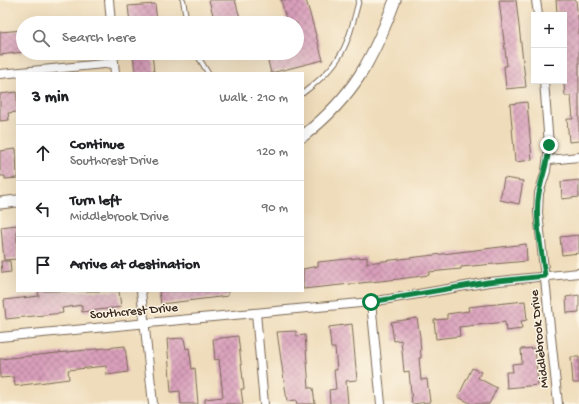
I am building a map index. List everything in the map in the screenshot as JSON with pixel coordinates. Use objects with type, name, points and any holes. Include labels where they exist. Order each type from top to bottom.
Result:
[{"type":"street","points":[[109,0],[110,16]]},
{"type":"street","points":[[304,135],[336,106],[357,81],[376,48],[395,0]]},
{"type":"street","points":[[536,0],[538,12]]},
{"type":"street","points":[[114,60],[115,72]]},
{"type":"street","points":[[21,72],[114,63]]},
{"type":"street","points":[[0,74],[16,72]]},
{"type":"street","name":"Middlebrook Drive","points":[[544,84],[549,145],[548,160],[539,193],[538,212],[558,404]]},
{"type":"street","points":[[548,160],[579,156]]},
{"type":"street","points":[[0,203],[16,201]]},
{"type":"street","name":"Southcrest Drive","points":[[0,337],[371,302],[488,282],[579,273]]},
{"type":"street","points":[[142,292],[153,404]]},
{"type":"street","points":[[371,302],[381,404]]},
{"type":"street","points":[[256,313],[264,404]]},
{"type":"lane","points":[[183,0],[186,16]]},
{"type":"lane","points":[[304,92],[330,71],[340,57],[348,40],[359,0]]},
{"type":"lane","points":[[200,60],[207,72]]},
{"type":"building","points":[[209,0],[235,0],[239,16],[213,16]]},
{"type":"building","points":[[281,0],[306,0],[323,60],[271,72],[268,60],[304,60],[304,16],[285,16]]},
{"type":"building","points":[[499,0],[516,0],[526,87],[506,89],[504,66],[507,66]]},
{"type":"building","points":[[556,0],[576,0],[579,27],[579,141],[569,142],[567,119],[573,119],[571,96],[565,96],[564,85],[567,84],[567,12],[557,12]]},
{"type":"building","points":[[155,4],[156,16],[129,16],[128,6]]},
{"type":"building","points":[[16,31],[16,53],[0,55],[0,32]]},
{"type":"building","points":[[134,60],[153,60],[154,72],[135,72]]},
{"type":"building","points":[[16,92],[16,112],[8,113],[9,120],[0,121],[0,94]]},
{"type":"building","points":[[527,102],[532,160],[515,162],[510,104]]},
{"type":"building","points":[[16,149],[16,178],[5,179],[5,176],[0,176],[0,151]]},
{"type":"building","points":[[504,178],[523,181],[519,204],[500,200]]},
{"type":"building","points":[[579,180],[579,197],[562,199],[561,182]]},
{"type":"building","points":[[16,225],[16,259],[4,260],[1,227]]},
{"type":"building","points":[[579,235],[579,253],[562,255],[560,237]]},
{"type":"building","points":[[526,244],[527,261],[461,267],[461,269],[429,272],[429,275],[304,289],[304,269],[318,266],[318,262],[367,257],[367,263]]},
{"type":"building","points":[[1,261],[10,261],[11,272],[2,273]]},
{"type":"building","points":[[38,292],[119,292],[121,307],[82,312],[82,305],[62,308],[63,313],[6,319],[4,300],[39,296]]},
{"type":"building","points":[[159,292],[228,292],[228,296],[161,304]]},
{"type":"building","points":[[579,295],[579,312],[567,313],[566,297]]},
{"type":"building","points":[[525,301],[527,320],[521,321],[522,329],[506,331],[505,322],[459,327],[460,336],[436,339],[434,320],[447,319],[447,314],[469,311],[468,307]]},
{"type":"building","points":[[417,318],[420,337],[421,358],[419,358],[421,380],[427,379],[430,402],[412,404],[409,371],[404,372],[401,340],[394,341],[391,322]]},
{"type":"building","points":[[352,324],[357,380],[346,381],[348,404],[330,404],[329,390],[336,389],[334,370],[337,370],[335,348],[331,348],[329,327]]},
{"type":"building","points":[[296,331],[296,336],[305,335],[309,388],[313,388],[315,404],[297,404],[296,400],[287,401],[277,332]]},
{"type":"building","points":[[238,336],[244,389],[241,389],[243,404],[205,404],[205,399],[223,397],[219,359],[215,360],[213,339]]},
{"type":"building","points":[[184,338],[186,349],[189,348],[192,369],[195,368],[198,404],[181,404],[180,391],[171,392],[167,339]]},
{"type":"building","points":[[125,346],[128,372],[107,375],[106,366],[68,370],[69,379],[15,386],[14,377],[0,378],[0,359]]},
{"type":"building","points":[[535,348],[538,385],[507,388],[506,372],[513,372],[512,364],[522,363],[521,349]]},
{"type":"building","points":[[571,357],[579,357],[579,383],[573,383]]},
{"type":"building","points":[[472,368],[481,372],[478,378],[497,388],[489,404],[472,404],[458,397]]},
{"type":"route","points":[[371,302],[488,282],[545,276],[538,212],[539,193],[546,170],[549,145]]}]
